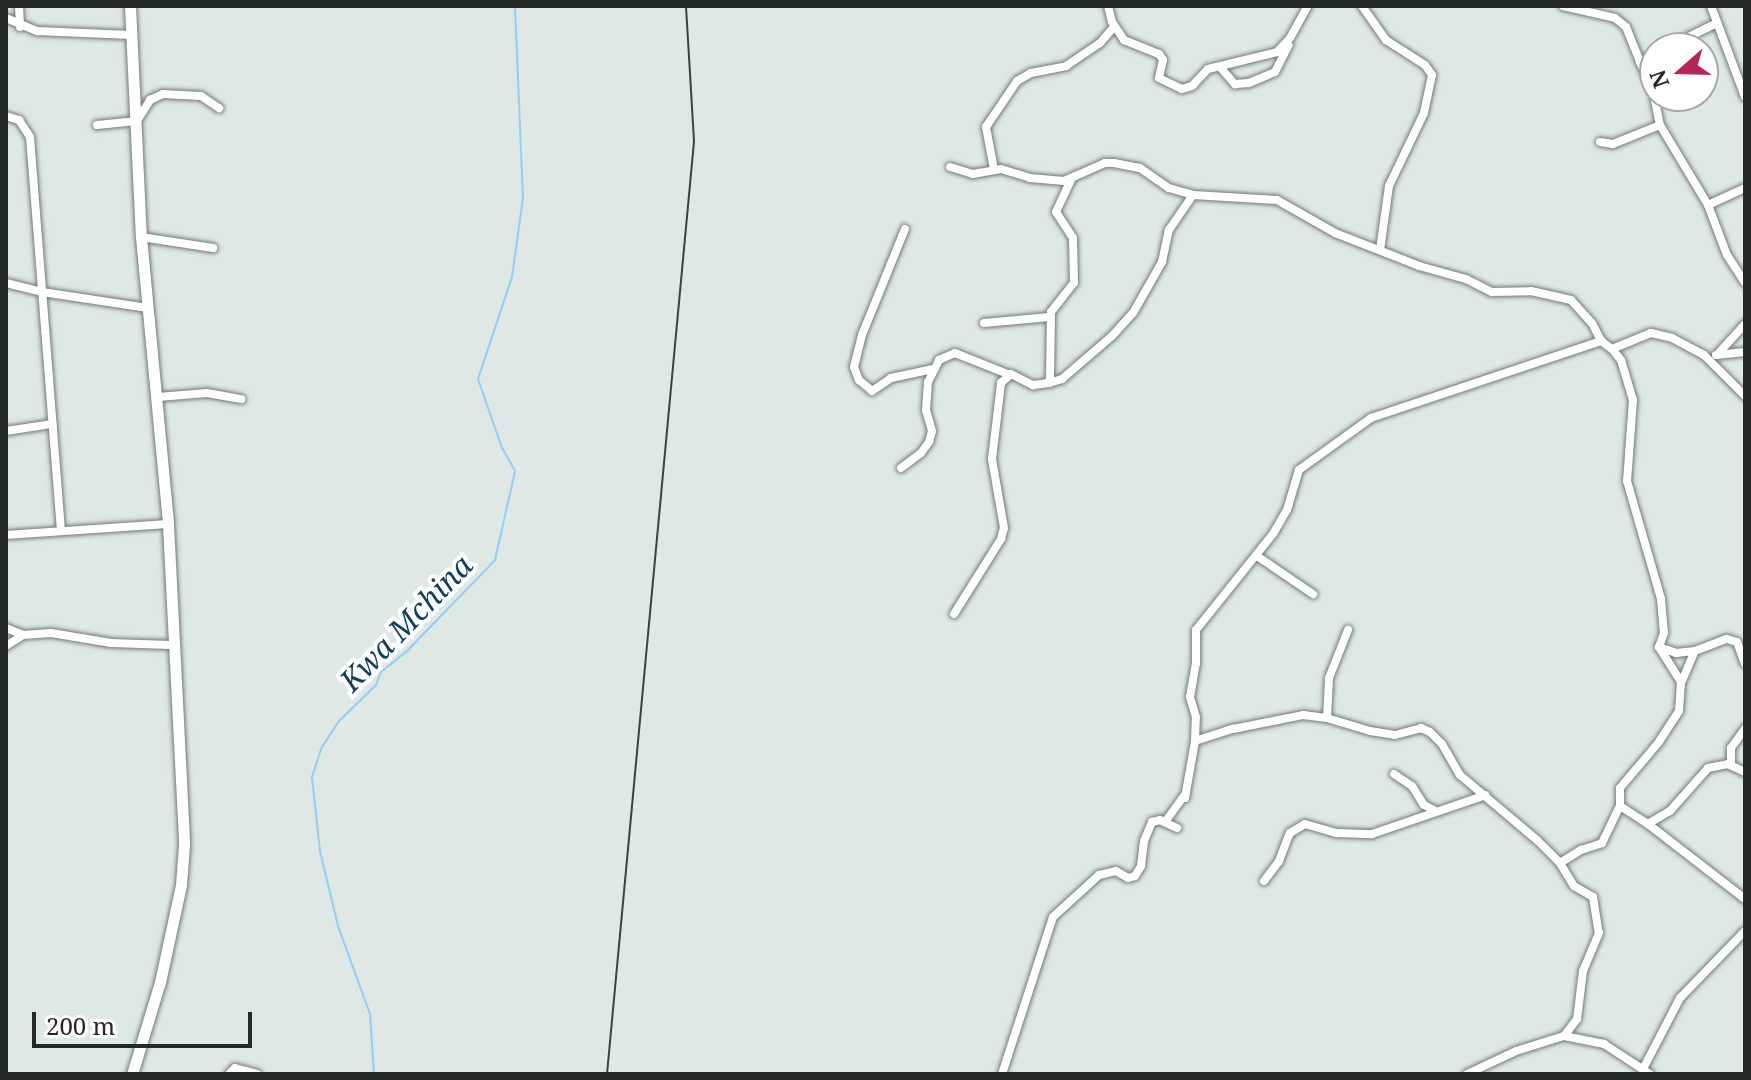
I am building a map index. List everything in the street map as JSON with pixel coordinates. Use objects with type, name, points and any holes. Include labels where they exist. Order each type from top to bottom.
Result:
[{"type":"street","points":[[19,6],[20,27]]},
{"type":"street","points":[[130,6],[141,237],[168,524],[171,645],[184,845],[181,885],[160,982],[132,1074]]},
{"type":"street","points":[[1108,6],[1114,27],[1124,40],[1162,57],[1159,78],[1172,88],[1188,88],[1208,69],[1277,52],[1290,38]]},
{"type":"street","points":[[1220,67],[1235,84],[1266,78],[1275,72],[1308,6]]},
{"type":"street","points":[[1362,6],[1386,40],[1425,65],[1432,75],[1424,113],[1389,186],[1380,250]]},
{"type":"street","points":[[1563,6],[1610,16]]},
{"type":"street","points":[[1603,6],[1610,16],[1626,27],[1639,60]]},
{"type":"street","points":[[1711,6],[1744,91]]},
{"type":"street","points":[[6,18],[20,27],[69,35],[131,35]]},
{"type":"street","points":[[1699,32],[1717,23]]},
{"type":"street","points":[[994,169],[986,127],[1017,81],[1031,73],[1066,66],[1100,43],[1114,27]]},
{"type":"street","points":[[137,121],[150,100],[163,94],[199,95],[219,108]]},
{"type":"street","points":[[1657,112],[1660,125],[1708,205],[1727,255],[1745,283]]},
{"type":"street","points":[[6,116],[19,120],[30,137],[61,530]]},
{"type":"street","points":[[97,125],[137,121]]},
{"type":"street","points":[[1600,142],[1613,144],[1660,125]]},
{"type":"street","points":[[950,167],[973,174],[994,169],[1030,178],[1071,180],[1105,163],[1140,168],[1169,188],[1193,195],[1277,200],[1323,227],[1466,279],[1492,292],[1531,291],[1571,300],[1592,323],[1601,341],[1621,360],[1633,400],[1627,481],[1661,599],[1664,633],[1659,647]]},
{"type":"street","points":[[1049,383],[1050,317],[1053,306],[1074,283],[1073,238],[1056,212],[1071,180]]},
{"type":"street","points":[[1708,205],[1745,188]]},
{"type":"street","points":[[901,468],[923,452],[931,437],[926,410],[933,369],[942,357],[955,353],[1033,385],[1062,379],[1112,336],[1133,313],[1162,262],[1169,230],[1193,195]]},
{"type":"street","points":[[905,229],[860,339],[854,367],[859,380],[872,391],[888,379],[933,369]]},
{"type":"street","points":[[141,237],[213,248]]},
{"type":"street","points":[[6,283],[42,292],[148,308]]},
{"type":"street","points":[[984,323],[1050,317]]},
{"type":"street","points":[[1717,355],[1745,324]]},
{"type":"street","points":[[1612,349],[1637,336],[1661,334],[1704,355],[1745,396]]},
{"type":"street","points":[[1165,822],[1185,796],[1197,729],[1190,691],[1196,663],[1196,630],[1257,556],[1287,510],[1299,470],[1357,425],[1601,341]]},
{"type":"street","points":[[1704,355],[1745,352]]},
{"type":"street","points":[[954,614],[1001,539],[1003,515],[992,454],[1000,388],[1010,375]]},
{"type":"street","points":[[158,397],[207,393],[241,399]]},
{"type":"street","points":[[6,431],[52,424]]},
{"type":"street","points":[[6,535],[168,524]]},
{"type":"street","points":[[1257,556],[1313,594]]},
{"type":"street","points":[[6,628],[23,635],[51,633],[111,643],[171,645]]},
{"type":"street","points":[[1327,718],[1329,678],[1348,630]]},
{"type":"street","points":[[6,646],[23,635]]},
{"type":"street","points":[[1659,647],[1676,653],[1695,651],[1727,639],[1737,642],[1745,664]]},
{"type":"street","points":[[1659,647],[1681,682]]},
{"type":"street","points":[[1560,863],[1602,843],[1620,806],[1620,788],[1659,742],[1679,711],[1681,682],[1695,651]]},
{"type":"street","points":[[1195,741],[1285,717],[1327,718],[1359,730],[1395,735],[1421,728],[1442,744],[1460,775],[1560,863],[1574,886],[1593,897],[1599,933],[1583,971],[1577,1019],[1564,1036]]},
{"type":"street","points":[[1731,765],[1731,748],[1745,729]]},
{"type":"street","points":[[1648,824],[1670,811],[1708,768],[1731,765],[1745,772]]},
{"type":"street","points":[[1394,774],[1412,786],[1424,805],[1435,810]]},
{"type":"street","points":[[1264,881],[1279,861],[1290,833],[1305,824],[1337,833],[1372,834],[1486,795]]},
{"type":"street","points":[[1620,806],[1745,899]]},
{"type":"street","points":[[1002,1074],[1053,917],[1099,875],[1116,871],[1128,878],[1135,876],[1141,866],[1147,829],[1156,820],[1177,828]]},
{"type":"street","points":[[1467,1074],[1516,1051],[1564,1036],[1604,1044],[1646,1072],[1680,998],[1745,931]]},
{"type":"street","points":[[229,1074],[235,1068],[257,1074]]},
{"type":"waterway","name":"Kwa Mchina","points":[[374,1074],[370,1014],[338,926],[320,851],[312,777],[322,747],[338,722],[376,685],[381,672],[406,652],[495,560],[515,471],[502,448],[478,379],[512,277],[523,198],[515,6]]},
{"type":"railway","points":[[607,1074],[694,141],[686,6]]}]
